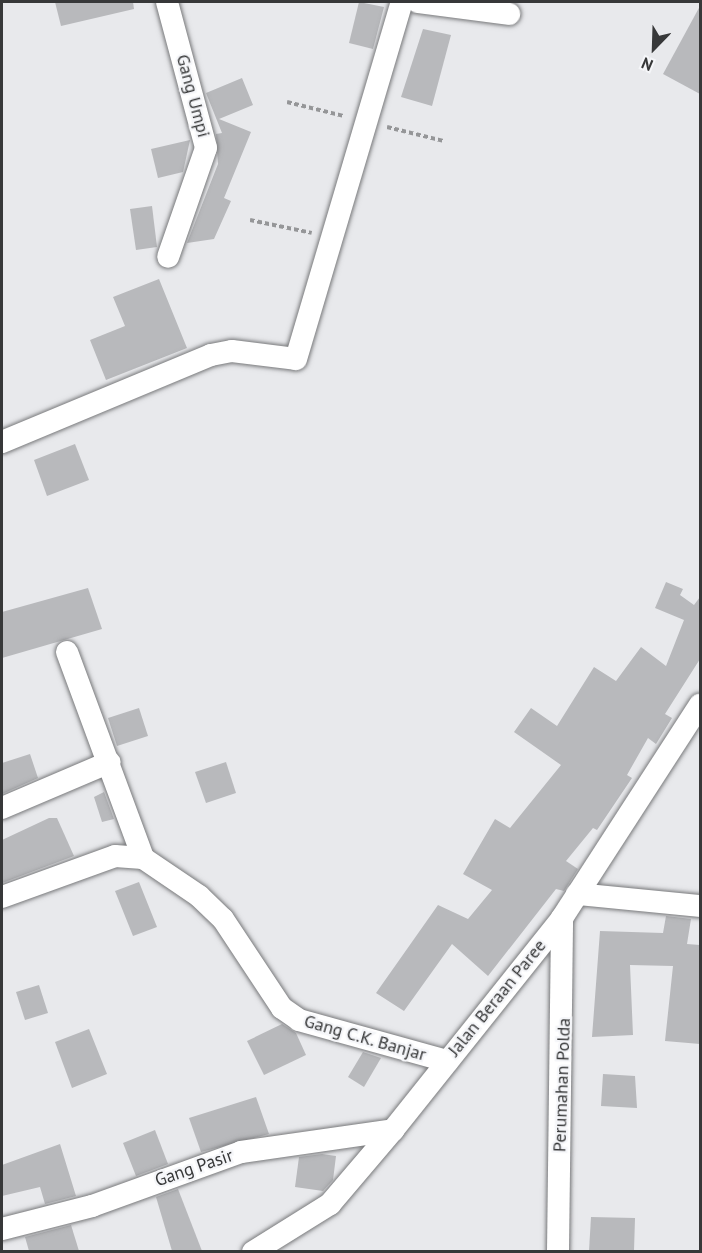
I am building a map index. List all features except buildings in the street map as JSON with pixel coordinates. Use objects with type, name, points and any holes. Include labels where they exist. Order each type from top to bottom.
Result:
[{"type":"street","name":"Gang Umpi","points":[[168,2],[207,148],[168,257]]},
{"type":"street","points":[[2,442],[211,355],[232,351],[296,359],[402,2]]},
{"type":"street","points":[[418,2],[509,14]]},
{"type":"street","points":[[2,897],[115,856],[143,858],[110,762],[67,652]]},
{"type":"street","name":"Jalan Beraan Paree","points":[[253,1251],[330,1203],[393,1130],[562,918],[700,705]]},
{"type":"street","points":[[2,808],[110,762]]},
{"type":"street","name":"Gang C.K. Banjar","points":[[143,858],[200,896],[223,919],[282,1008],[299,1020],[447,1061]]},
{"type":"street","points":[[577,894],[700,906]]},
{"type":"street","name":"Perumahan Polda","points":[[558,1251],[562,918]]},
{"type":"street","name":"Gang Pasir","points":[[2,1228],[92,1206],[241,1152],[393,1130]]},
{"type":"path","points":[[250,220],[334,237]]}]
